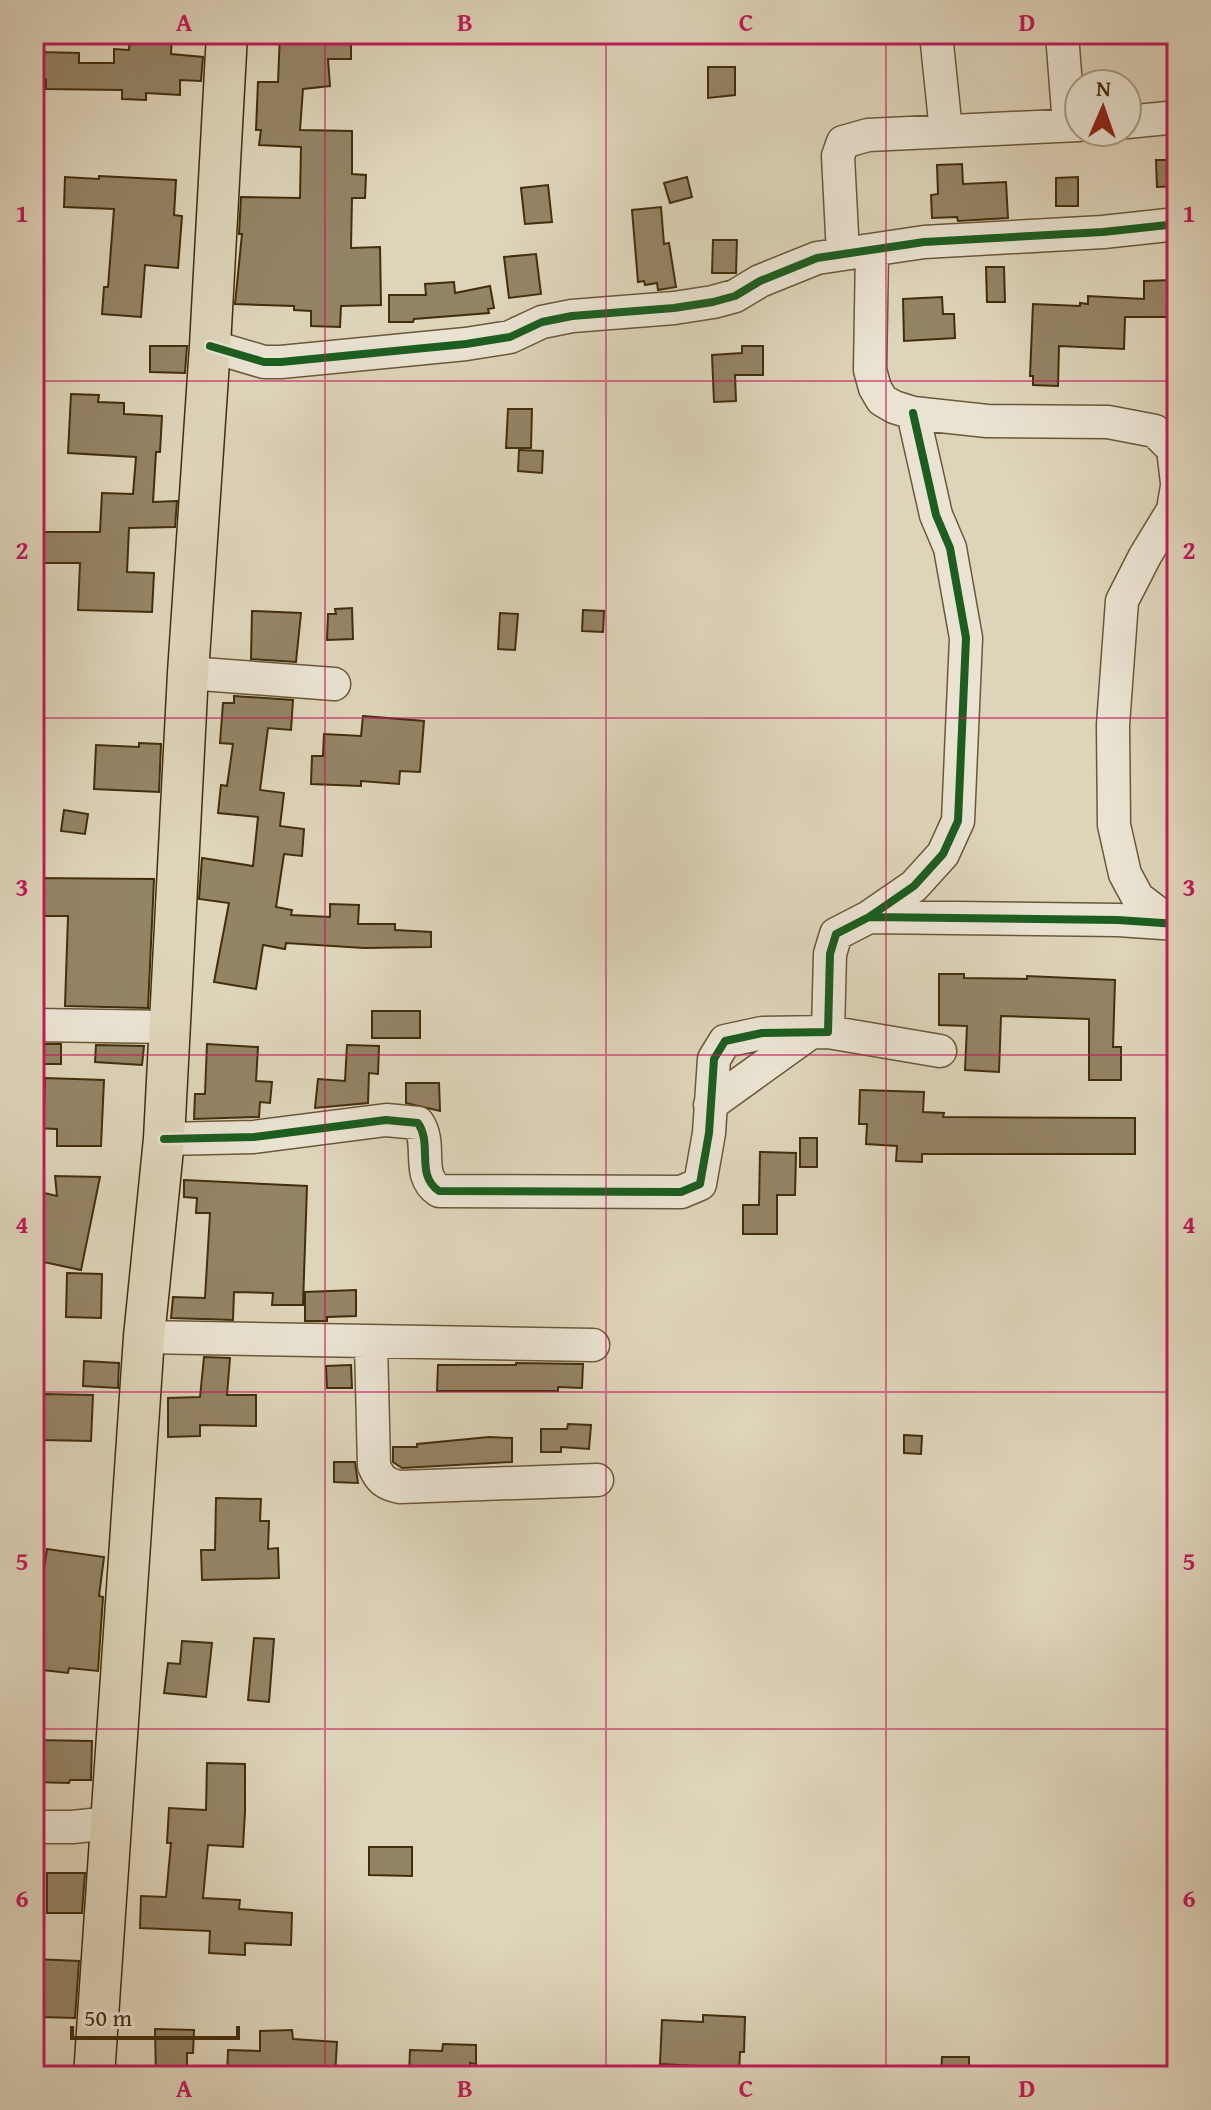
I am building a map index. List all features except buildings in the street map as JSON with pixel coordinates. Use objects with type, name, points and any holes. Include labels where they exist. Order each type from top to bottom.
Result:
[{"type":"main road","points":[[94,2076],[144,1337],[164,1139],[188,673],[227,34]]},
{"type":"street","points":[[936,34],[946,131]]},
{"type":"street","points":[[1062,34],[1066,68]]},
{"type":"street","points":[[1143,120],[1177,117]]},
{"type":"street","points":[[1063,126],[868,135],[843,142],[838,156],[857,253],[870,370],[882,400],[913,413],[987,421],[1108,422],[1155,431],[1173,449],[1177,484],[1173,510],[1122,601],[1113,725],[1114,825],[1125,874],[1138,898],[1177,923]]},
{"type":"street","points":[[210,346],[250,359],[281,362],[466,344],[510,337],[542,322],[572,316],[713,302],[735,296],[796,265],[817,258],[924,242],[1103,232],[1177,224]]},
{"type":"street","points":[[710,1105],[819,1033],[830,954],[836,934],[869,917],[914,886],[943,854],[958,821],[966,638],[950,548],[936,515],[913,413]]},
{"type":"street","points":[[188,673],[334,684]]},
{"type":"street","points":[[869,917],[1177,923]]},
{"type":"street","points":[[34,1025],[171,1027]]},
{"type":"street","points":[[164,1139],[254,1137],[406,1120],[418,1123],[424,1132],[425,1173],[429,1185],[439,1191],[681,1192],[700,1184],[709,1133],[714,1059],[725,1041],[762,1033],[819,1033],[940,1051]]},
{"type":"street","points":[[144,1337],[593,1345]]},
{"type":"street","points":[[371,1343],[374,1466],[379,1478],[386,1484],[400,1487],[597,1480]]},
{"type":"street","points":[[34,1827],[111,1823]]},
{"type":"cycle path","points":[[210,346],[264,362],[281,362],[466,344],[510,337],[542,322],[572,316],[713,302],[735,296],[760,281],[817,258],[924,242],[1103,232],[1177,224]]},
{"type":"cycle path","points":[[869,917],[914,886],[943,854],[958,821],[966,638],[950,548],[936,515],[913,413]]},
{"type":"cycle path","points":[[164,1139],[254,1137],[386,1120],[418,1123],[424,1141],[428,1177],[439,1191],[681,1192],[700,1184],[709,1133],[714,1059],[725,1041],[762,1033],[828,1032],[830,954],[836,934],[869,917],[1118,920],[1177,924]]}]
